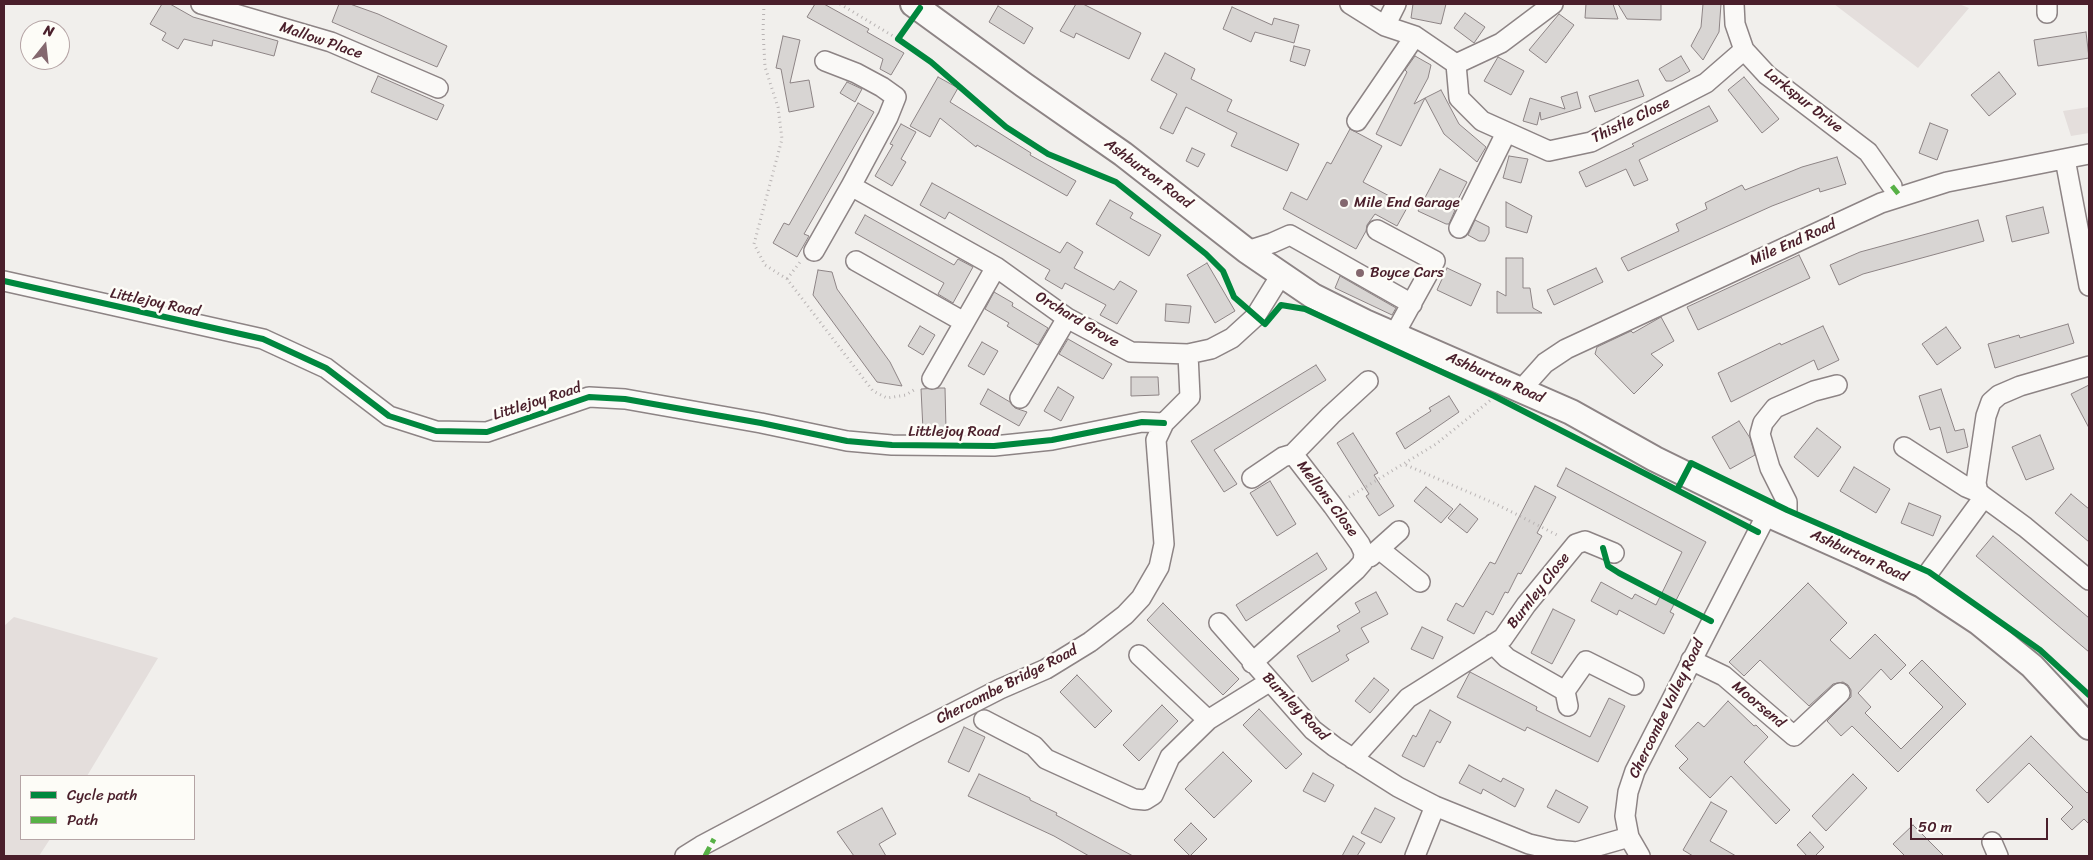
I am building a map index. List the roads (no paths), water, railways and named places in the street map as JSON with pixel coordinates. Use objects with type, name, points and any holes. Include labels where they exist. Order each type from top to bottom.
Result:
[{"type":"main road","name":"Ashburton Road","points":[[916,6],[1123,154],[1247,251],[1313,296],[1335,308],[1394,334],[1513,396],[1571,412],[1655,459],[1774,517],[1922,585],[1978,622],[2032,666],[2089,727]]},
{"type":"street","name":"Mallow Place","points":[[201,4],[332,42],[438,88]]},
{"type":"street","points":[[1350,4],[1385,26],[1414,36],[1456,64],[1501,42],[1553,4]]},
{"type":"street","points":[[1385,26],[1396,4]]},
{"type":"street","name":"Larkspur Drive","points":[[1734,4],[1735,24],[1744,50],[1767,74],[1868,152],[1892,186]]},
{"type":"street","points":[[1357,121],[1414,36]]},
{"type":"street","name":"Thistle Close","points":[[1456,64],[1459,98],[1482,121],[1549,151],[1591,142],[1706,83],[1744,50]]},
{"type":"street","points":[[814,251],[888,117],[896,97],[856,73],[825,61]]},
{"type":"street","points":[[1458,228],[1506,133]]},
{"type":"street","name":"Mile End Road","points":[[1513,396],[1545,363],[1566,349],[1881,203],[1947,182],[2089,154]]},
{"type":"street","points":[[2065,160],[2089,286]]},
{"type":"street","name":"Orchard Grove","points":[[851,186],[996,267],[1067,318],[1131,352],[1188,354],[1211,349],[1232,338],[1255,317],[1281,275]]},
{"type":"street","points":[[1377,230],[1435,261],[1394,334]]},
{"type":"street","points":[[1247,251],[1290,235],[1412,304]]},
{"type":"street","points":[[856,261],[964,322]]},
{"type":"street","points":[[932,379],[996,267]]},
{"type":"street","name":"Littlejoy Road","points":[[4,281],[263,339],[326,368],[389,416],[436,432],[487,432],[588,397],[634,401],[760,423],[847,441],[892,445],[994,446],[1052,440],[1142,422],[1164,423]]},
{"type":"street","points":[[1020,398],[1067,318]]},
{"type":"street","name":"Chercombe Bridge Road","points":[[685,856],[922,729],[1000,689],[1046,669],[1090,642],[1125,615],[1141,598],[1160,567],[1164,544],[1156,440],[1164,423],[1190,397],[1188,354]]},
{"type":"street","points":[[1981,495],[1976,483],[1986,416],[1991,402],[1999,395],[2020,386],[2089,366]]},
{"type":"street","points":[[1293,454],[1331,414],[1368,380]]},
{"type":"street","points":[[1774,517],[1787,510],[1786,502],[1770,468],[1760,434],[1763,423],[1775,408],[1814,391],[1837,385]]},
{"type":"street","points":[[1904,447],[1981,495],[2025,527],[2089,580]]},
{"type":"street","name":"Mellons Close","points":[[1252,478],[1283,457],[1293,454],[1360,544],[1364,553],[1363,562]]},
{"type":"street","points":[[1922,585],[1981,495]]},
{"type":"street","name":"Chercombe Valley Road","points":[[1640,856],[1629,836],[1625,816],[1628,792],[1635,771],[1691,660],[1774,517]]},
{"type":"street","points":[[1252,663],[1399,531]]},
{"type":"street","name":"Burnley Close","points":[[1352,759],[1408,698],[1503,638],[1526,605],[1576,544],[1585,542],[1614,553]]},
{"type":"street","points":[[1379,549],[1420,582]]},
{"type":"street","name":"Burnley Road","points":[[1218,623],[1313,730],[1352,759],[1398,787],[1435,806],[1529,844],[1555,850],[1577,852],[1629,836]]},
{"type":"street","points":[[1493,644],[1507,658],[1567,698],[1586,661],[1634,685]]},
{"type":"street","points":[[1139,656],[1208,720]]},
{"type":"street","name":"Moorsend","points":[[1691,660],[1724,676],[1794,736],[1840,693]]},
{"type":"street","points":[[984,720],[1034,746],[1046,759],[1134,799],[1144,800],[1153,794],[1170,757],[1208,720],[1269,682]]},
{"type":"street","points":[[1415,856],[1435,806]]},
{"type":"place","name":"Mile End Garage","points":[[1344,203]]},
{"type":"place","name":"Boyce Cars","points":[[1360,273]]}]
